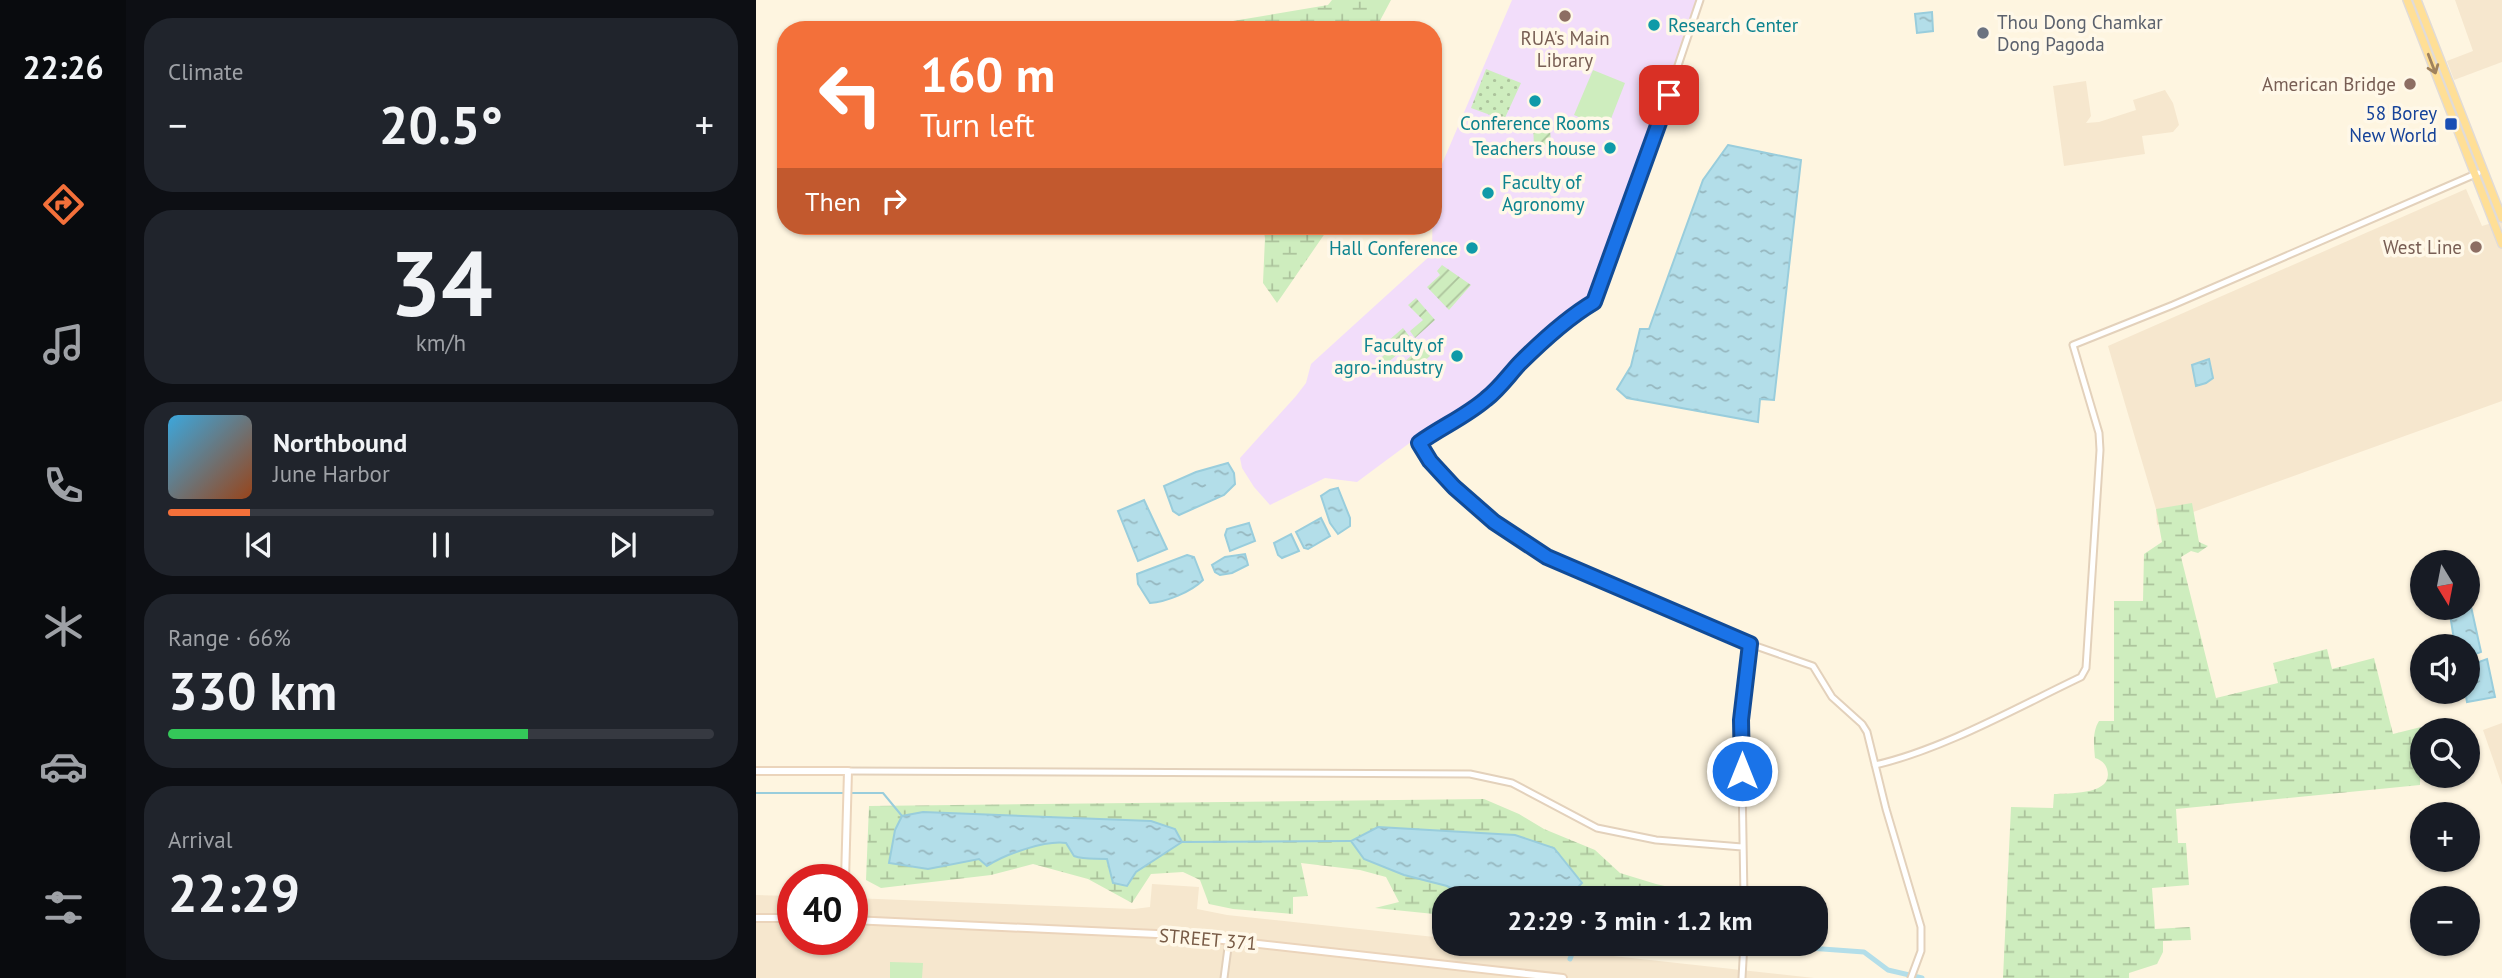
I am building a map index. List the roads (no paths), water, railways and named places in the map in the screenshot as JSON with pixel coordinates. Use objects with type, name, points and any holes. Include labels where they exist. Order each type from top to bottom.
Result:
[{"type":"main road","points":[[2407,0],[2502,244]]},
{"type":"main road","points":[[2417,0],[2502,218]]},
{"type":"main road","points":[[756,771],[848,771],[845,864]]},
{"type":"main road","points":[[756,918],[777,918]]},
{"type":"main road","name":"STREET 371","points":[[868,921],[1092,930],[1229,940],[1563,978]]},
{"type":"street","points":[[1700,0],[1649,153],[1594,302],[1579,311],[1519,364],[1486,400],[1419,443],[1430,461],[1454,487],[1494,522],[1547,557],[1750,644],[1813,666],[1832,696],[1865,727],[1921,927],[1922,942],[1911,978]]},
{"type":"street","points":[[1875,765],[1900,759],[1962,733],[2081,677],[2086,668],[2100,450],[2099,433],[2073,345],[2173,305],[2484,170]]},
{"type":"street","points":[[1744,886],[1741,720],[1750,644]]},
{"type":"street","points":[[848,771],[1470,774],[1512,783],[1597,828],[1656,840],[1742,847]]},
{"type":"street","points":[[1224,978],[1229,940]]},
{"type":"street","points":[[1742,978],[1744,956]]},
{"type":"water","points":[[1932,12],[1933,31],[1917,33],[1915,14]]},
{"type":"water","points":[[1728,145],[1801,160],[1774,400],[1760,399],[1758,422],[1627,398],[1617,389],[1631,366],[1640,329],[1649,329],[1703,180]]},
{"type":"water","points":[[2209,359],[2213,378],[2196,386],[2192,365]]},
{"type":"water","points":[[1228,463],[1234,473],[1235,484],[1224,495],[1179,515],[1173,511],[1164,486],[1196,472]]},
{"type":"water","points":[[1338,488],[1350,518],[1350,526],[1338,534],[1330,523],[1321,496]]},
{"type":"water","points":[[1144,500],[1167,549],[1138,561],[1118,511]]},
{"type":"water","points":[[1321,518],[1330,536],[1308,549],[1304,548],[1296,532]]},
{"type":"water","points":[[1249,523],[1255,541],[1230,551],[1225,535],[1227,529]]},
{"type":"water","points":[[1291,534],[1299,551],[1282,558],[1278,555],[1274,543]]},
{"type":"water","points":[[1245,554],[1248,565],[1232,573],[1220,575],[1215,572],[1212,565],[1225,557]]},
{"type":"water","points":[[1187,555],[1194,557],[1203,580],[1178,596],[1150,603],[1138,584],[1137,574]]},
{"type":"water","points":[[2451,620],[2474,620],[2477,634],[2453,634]]},
{"type":"water","points":[[2487,659],[2495,697],[2480,700],[2480,662]]},
{"type":"water","points":[[923,812],[1151,821],[1175,829],[1182,842],[1136,872],[1127,886],[1113,883],[1107,859],[1074,856],[1066,843],[1026,849],[987,866],[979,859],[928,869],[889,863],[895,830],[902,816]]},
{"type":"water","points":[[1378,827],[1515,835],[1554,848],[1582,883],[1579,886],[1447,886],[1404,875],[1364,859],[1351,841]]},
{"type":"waterway","points":[[756,793],[883,793],[902,816]]},
{"type":"waterway","points":[[1182,842],[1351,841]]},
{"type":"waterway","points":[[1828,949],[1864,952],[1888,970],[1922,978]]},
{"type":"place","name":"RUA's Main Library","points":[[1565,16]]},
{"type":"place","name":"Research Center","points":[[1654,25]]},
{"type":"place","name":"Thou Dong Chamkar Dong Pagoda","points":[[1983,33]]},
{"type":"place","name":"American Bridge","points":[[2410,84]]},
{"type":"place","name":"Conference Rooms","points":[[1535,101]]},
{"type":"place","name":"58 Borey New World","points":[[2451,124]]},
{"type":"place","name":"Teachers house","points":[[1610,148]]},
{"type":"place","name":"Faculty of Agronomy","points":[[1488,193]]},
{"type":"place","name":"West Line","points":[[2476,247]]},
{"type":"place","name":"Hall Conference","points":[[1472,248]]},
{"type":"place","name":"Faculty of agro-industry","points":[[1457,356]]}]
